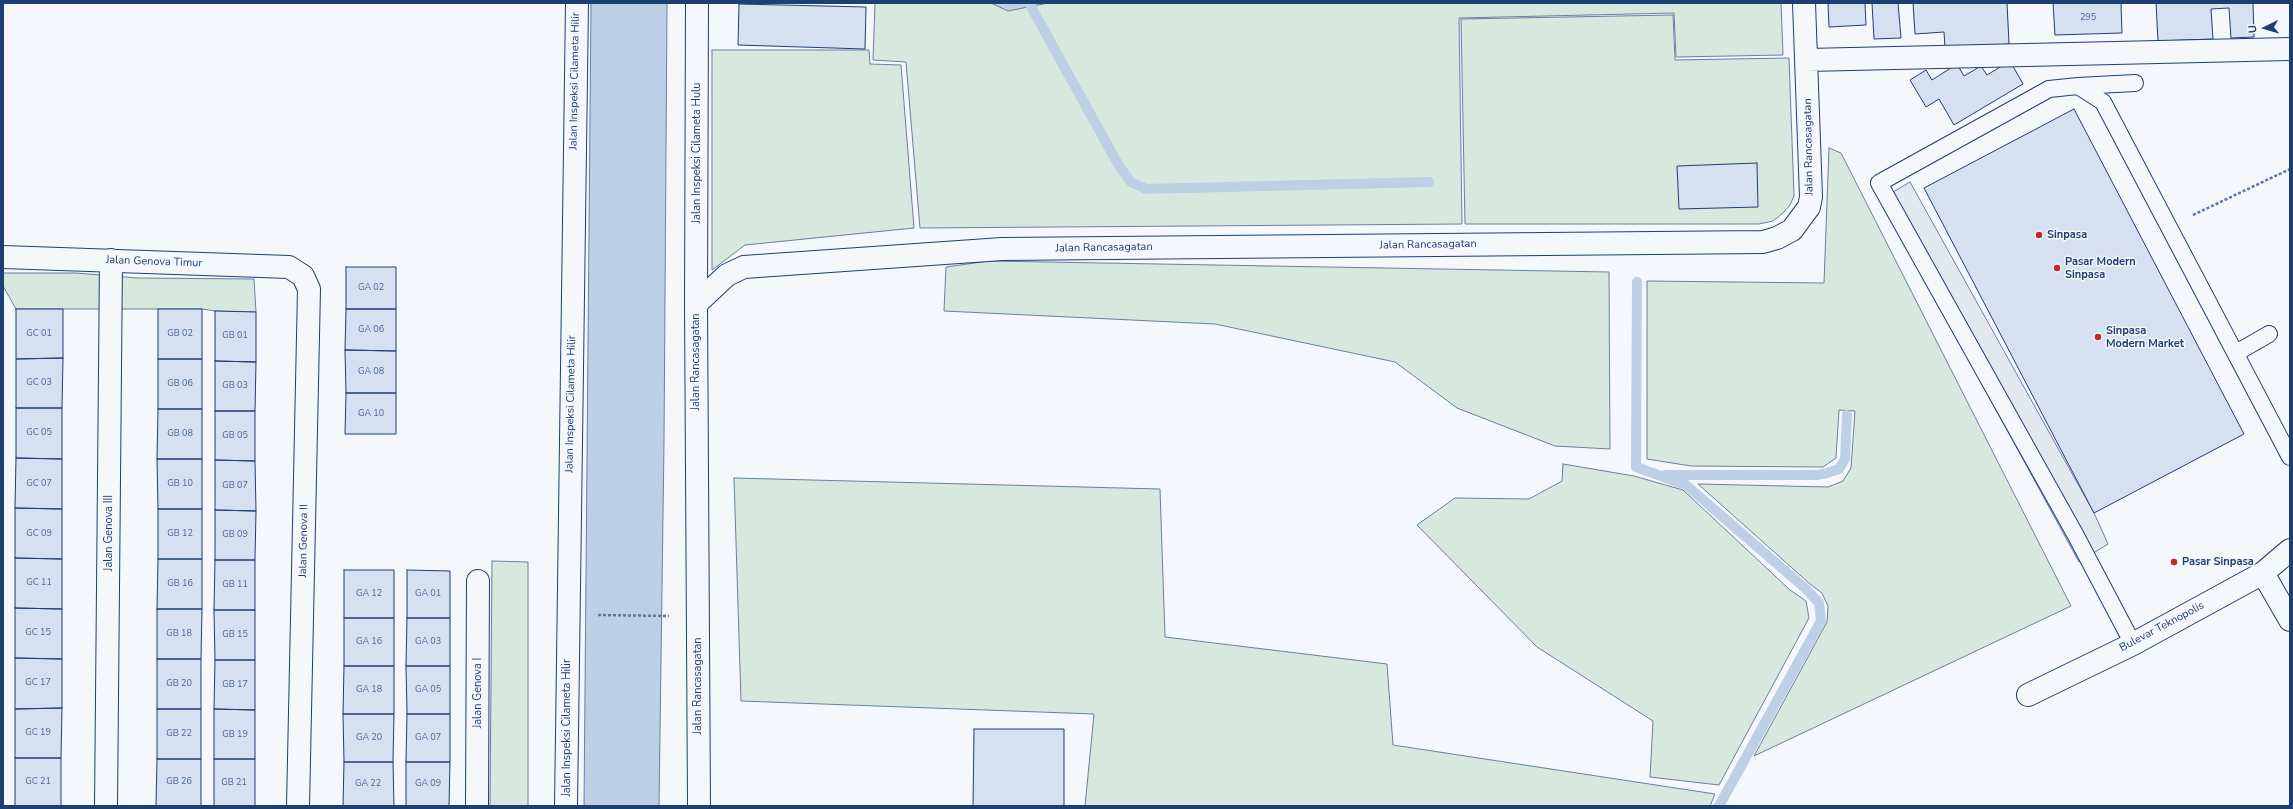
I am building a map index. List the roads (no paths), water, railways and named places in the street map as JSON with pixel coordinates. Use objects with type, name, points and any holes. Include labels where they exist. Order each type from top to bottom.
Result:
[{"type":"street","name":"Jalan Inspeksi Cilameta Hilir","points":[[566,806],[577,3]]},
{"type":"street","name":"Jalan Inspeksi Cilameta Hulu","points":[[696,304],[698,3]]},
{"type":"street","name":"Jalan Rancasagatan","points":[[699,806],[696,304],[727,275],[744,267],[1002,249],[1763,242],[1777,238],[1792,230],[1809,207],[1811,197],[1804,3]]},
{"type":"street","points":[[1807,60],[2290,49]]},
{"type":"street","name":"Jalan Genova Timur","points":[[3,257],[289,267],[303,276]]},
{"type":"street","name":"Jalan Genova III","points":[[106,806],[111,260]]},
{"type":"street","name":"Jalan Genova II","points":[[298,806],[308,289],[303,276]]},
{"type":"street","name":"Bulevar Teknopolis","points":[[2028,695],[2133,644],[2263,573],[2290,550]]},
{"type":"street","points":[[2263,573],[2290,620]]},
{"type":"street","name":"Jalan Genova I","points":[[478,581],[478,806]]},
{"type":"lane","points":[[2133,644],[2075,534],[1879,183],[2049,90],[2078,86],[2135,83]]},
{"type":"lane","points":[[2078,86],[2103,102],[2290,457]]},
{"type":"lane","points":[[2236,353],[2269,334]]},
{"type":"water","points":[[591,3],[667,3],[664,442],[659,806],[584,806]]},
{"type":"water","points":[[991,3],[1048,3],[1008,11]]},
{"type":"waterway","points":[[1029,3],[1119,166],[1131,182],[1146,189],[1429,182]]},
{"type":"waterway","points":[[1637,282],[1636,467],[1686,485],[1806,589],[1819,603],[1821,621],[1719,806]]},
{"type":"waterway","points":[[1665,475],[1817,475],[1827,473],[1839,469],[1845,459],[1847,415]]},
{"type":"place","name":"Sinpasa","points":[[2039,235]]},
{"type":"place","name":"Pasar Modern Sinpasa","points":[[2057,268]]},
{"type":"place","name":"Sinpasa Modern Market","points":[[2098,337]]},
{"type":"place","name":"Pasar Sinpasa","points":[[2174,562]]}]
